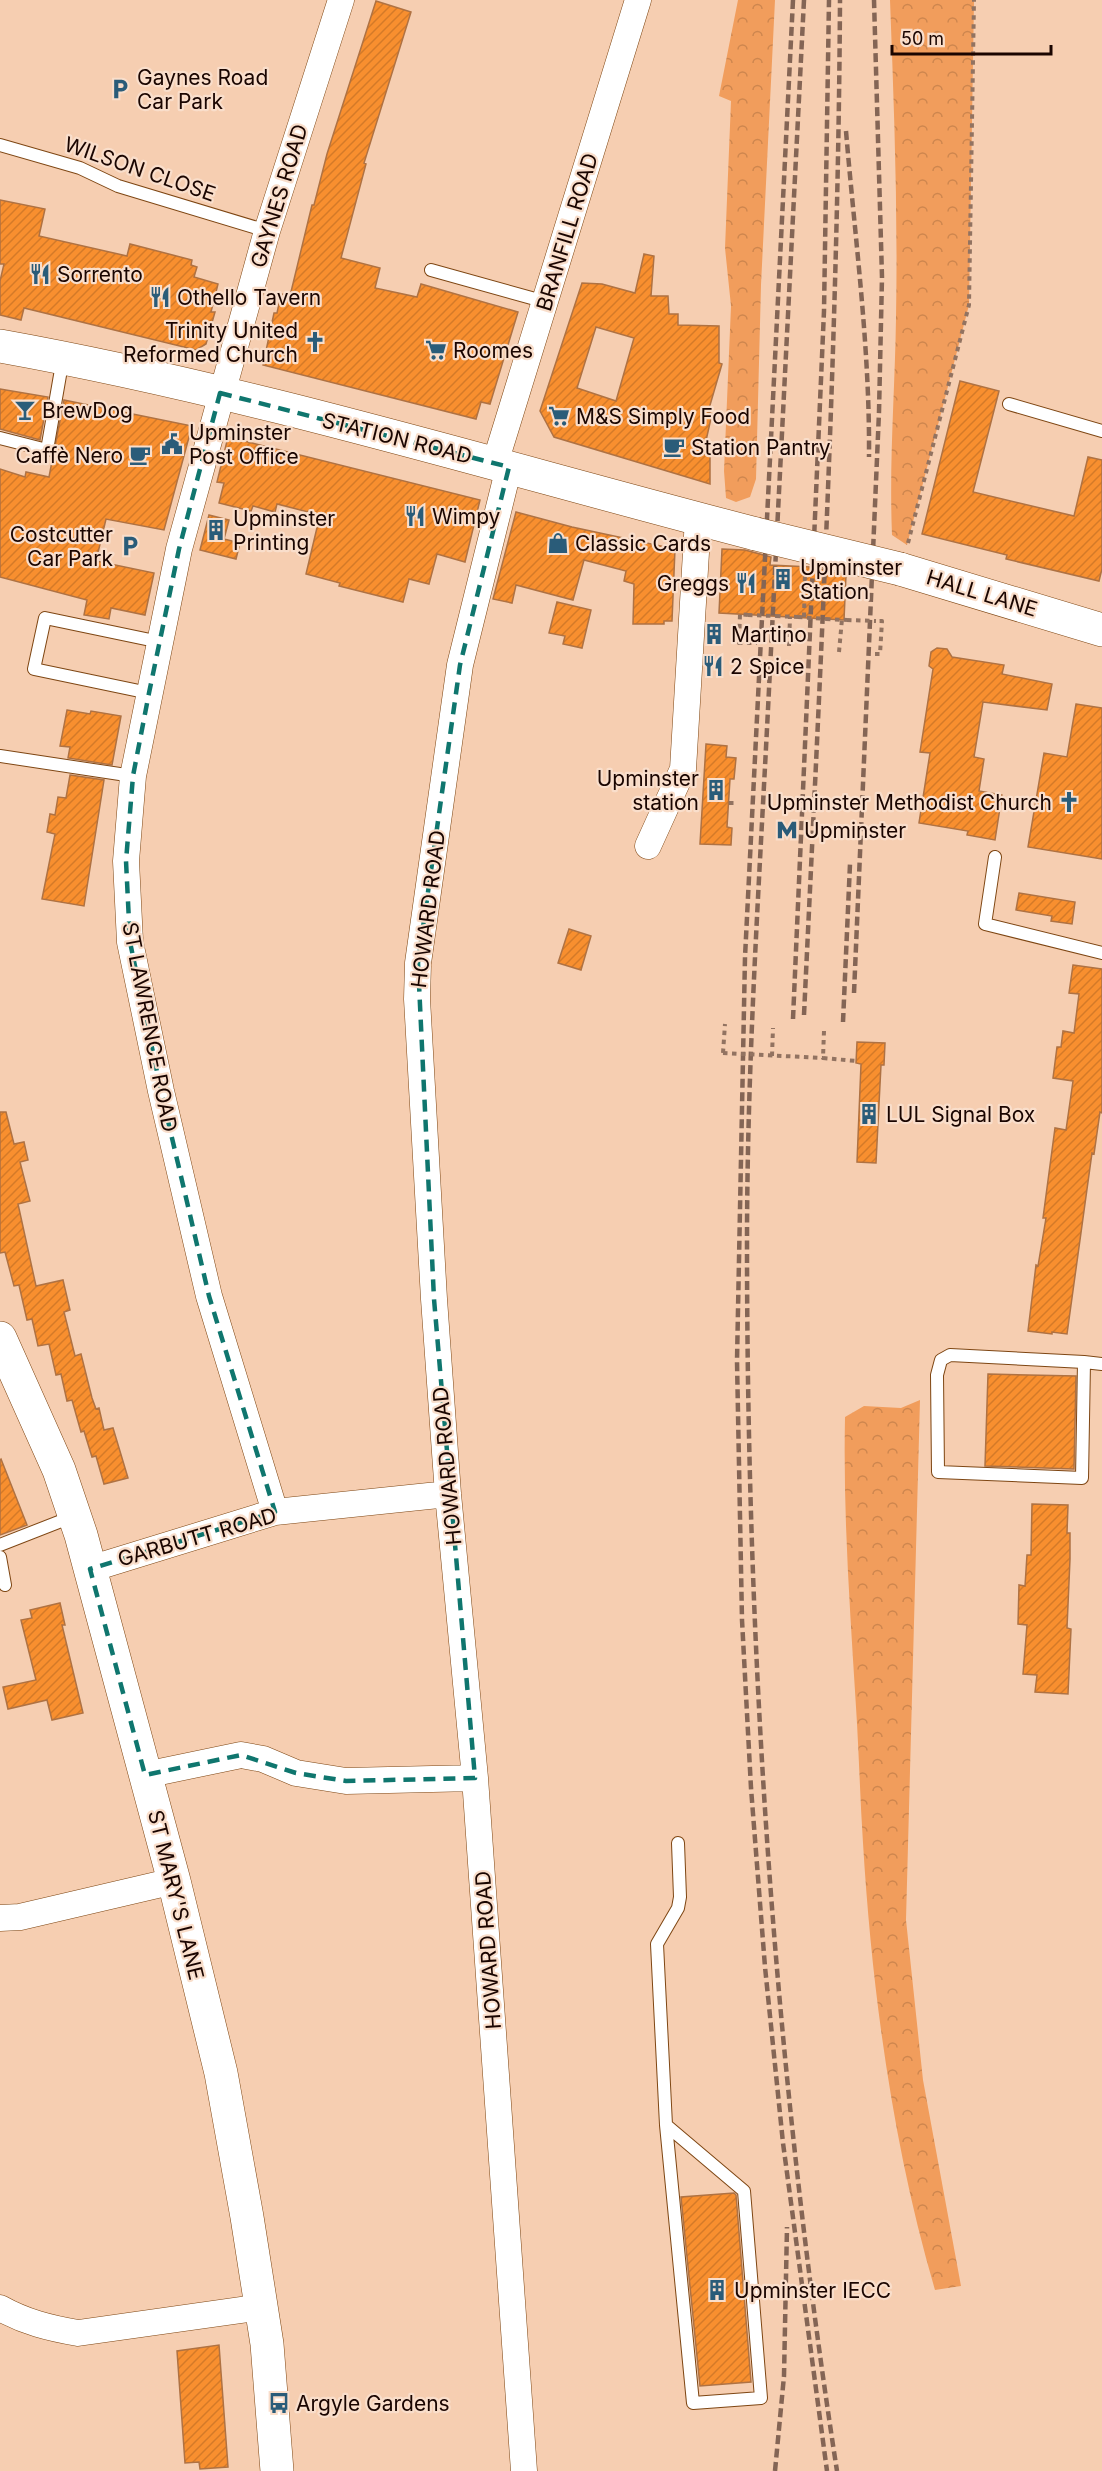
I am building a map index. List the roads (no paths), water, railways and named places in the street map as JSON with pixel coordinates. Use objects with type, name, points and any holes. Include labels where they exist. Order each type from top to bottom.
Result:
[{"type":"main road","name":"STATION ROAD","points":[[0,346],[105,365],[220,393],[502,465],[756,534]]},
{"type":"main road","name":"HALL LANE","points":[[756,534],[900,569],[1102,630]]},
{"type":"main road","name":"ST MARY'S LANE","points":[[0,1338],[59,1470],[74,1516],[174,1881],[220,2073],[262,2307],[272,2390],[277,2471]]},
{"type":"street","name":"GAYNES ROAD","points":[[220,393],[267,231],[341,0]]},
{"type":"street","name":"BRANFILL ROAD","points":[[502,465],[546,302],[638,0]]},
{"type":"street","name":"ST LAWRENCE ROAD","points":[[220,393],[179,549],[149,693],[133,776],[126,861],[130,942],[161,1091],[209,1296],[275,1512]]},
{"type":"street","name":"HOWARD ROAD","points":[[502,465],[460,665],[418,963],[417,999],[433,1287],[448,1494],[475,1778],[524,2471]]},
{"type":"street","points":[[648,846],[683,769],[698,519]]},
{"type":"street","name":"GARBUTT ROAD","points":[[90,1569],[275,1512],[448,1494]]},
{"type":"street","points":[[145,1775],[241,1755],[263,1759],[296,1773],[346,1781],[475,1778]]},
{"type":"street","points":[[0,1918],[20,1917],[174,1881]]},
{"type":"street","points":[[0,2308],[20,2319],[49,2328],[78,2332],[262,2307]]},
{"type":"lane","name":"WILSON CLOSE","points":[[0,145],[80,168],[118,186],[267,231]]},
{"type":"lane","points":[[431,270],[546,302]]},
{"type":"lane","points":[[0,438],[47,450],[63,357]]},
{"type":"lane","points":[[1009,405],[1102,431]]},
{"type":"lane","points":[[149,693],[34,669],[45,618],[160,642]]},
{"type":"lane","points":[[0,756],[133,776]]},
{"type":"lane","points":[[995,856],[986,924],[1102,952]]},
{"type":"lane","points":[[1084,1362],[1082,1478],[938,1472],[937,1375],[942,1360],[950,1355],[1084,1362],[1102,1364]]},
{"type":"lane","points":[[0,1545],[74,1516]]},
{"type":"lane","points":[[0,1557],[5,1585]]},
{"type":"lane","points":[[666,2125],[744,2191],[761,2398],[693,2403],[666,2125],[657,1944],[678,1908],[680,1897],[678,1843]]},
{"type":"railway","points":[[793,0],[745,957],[737,1361],[742,1620],[751,1788],[765,1967],[783,2143],[827,2471]]},
{"type":"railway","points":[[804,0],[751,1043],[747,1243],[748,1397],[752,1551],[768,1859],[796,2166],[837,2471]]},
{"type":"railway","points":[[793,1019],[824,311],[829,0]]},
{"type":"railway","points":[[804,1015],[832,381],[840,0]]},
{"type":"railway","points":[[854,993],[879,412],[882,277],[874,0]]},
{"type":"railway","points":[[846,131],[865,334],[869,457]]},
{"type":"railway","points":[[843,1022],[850,864]]},
{"type":"railway","points":[[775,2471],[784,2376],[787,2227]]},
{"type":"place","name":"Gaynes Road Car Park","points":[[120,89]]},
{"type":"place","name":"Sorrento","points":[[40,274]]},
{"type":"place","name":"Othello Tavern","points":[[160,297]]},
{"type":"place","name":"Trinity United Reformed Church","points":[[315,342]]},
{"type":"place","name":"Roomes","points":[[436,350]]},
{"type":"place","name":"BrewDog","points":[[25,410]]},
{"type":"place","name":"M&S Simply Food","points":[[559,416]]},
{"type":"place","name":"Upminster Post Office","points":[[172,444]]},
{"type":"place","name":"Station Pantry","points":[[674,447]]},
{"type":"place","name":"Caffè Nero","points":[[140,455]]},
{"type":"place","name":"Wimpy","points":[[415,516]]},
{"type":"place","name":"Upminster Printing","points":[[216,530]]},
{"type":"place","name":"Classic Cards","points":[[558,543]]},
{"type":"place","name":"Costcutter Car Park","points":[[130,546]]},
{"type":"place","name":"Upminster Station","points":[[783,579]]},
{"type":"place","name":"Greggs","points":[[746,583]]},
{"type":"place","name":"Martino","points":[[714,634]]},
{"type":"place","name":"2 Spice","points":[[713,666]]},
{"type":"place","name":"Upminster station","points":[[716,790]]},
{"type":"place","name":"Upminster Methodist Church","points":[[1069,802]]},
{"type":"place","name":"Upminster","points":[[787,830]]},
{"type":"place","name":"LUL Signal Box","points":[[869,1114]]},
{"type":"place","name":"Upminster IECC","points":[[717,2290]]},
{"type":"place","name":"Argyle Gardens","points":[[279,2403]]}]
